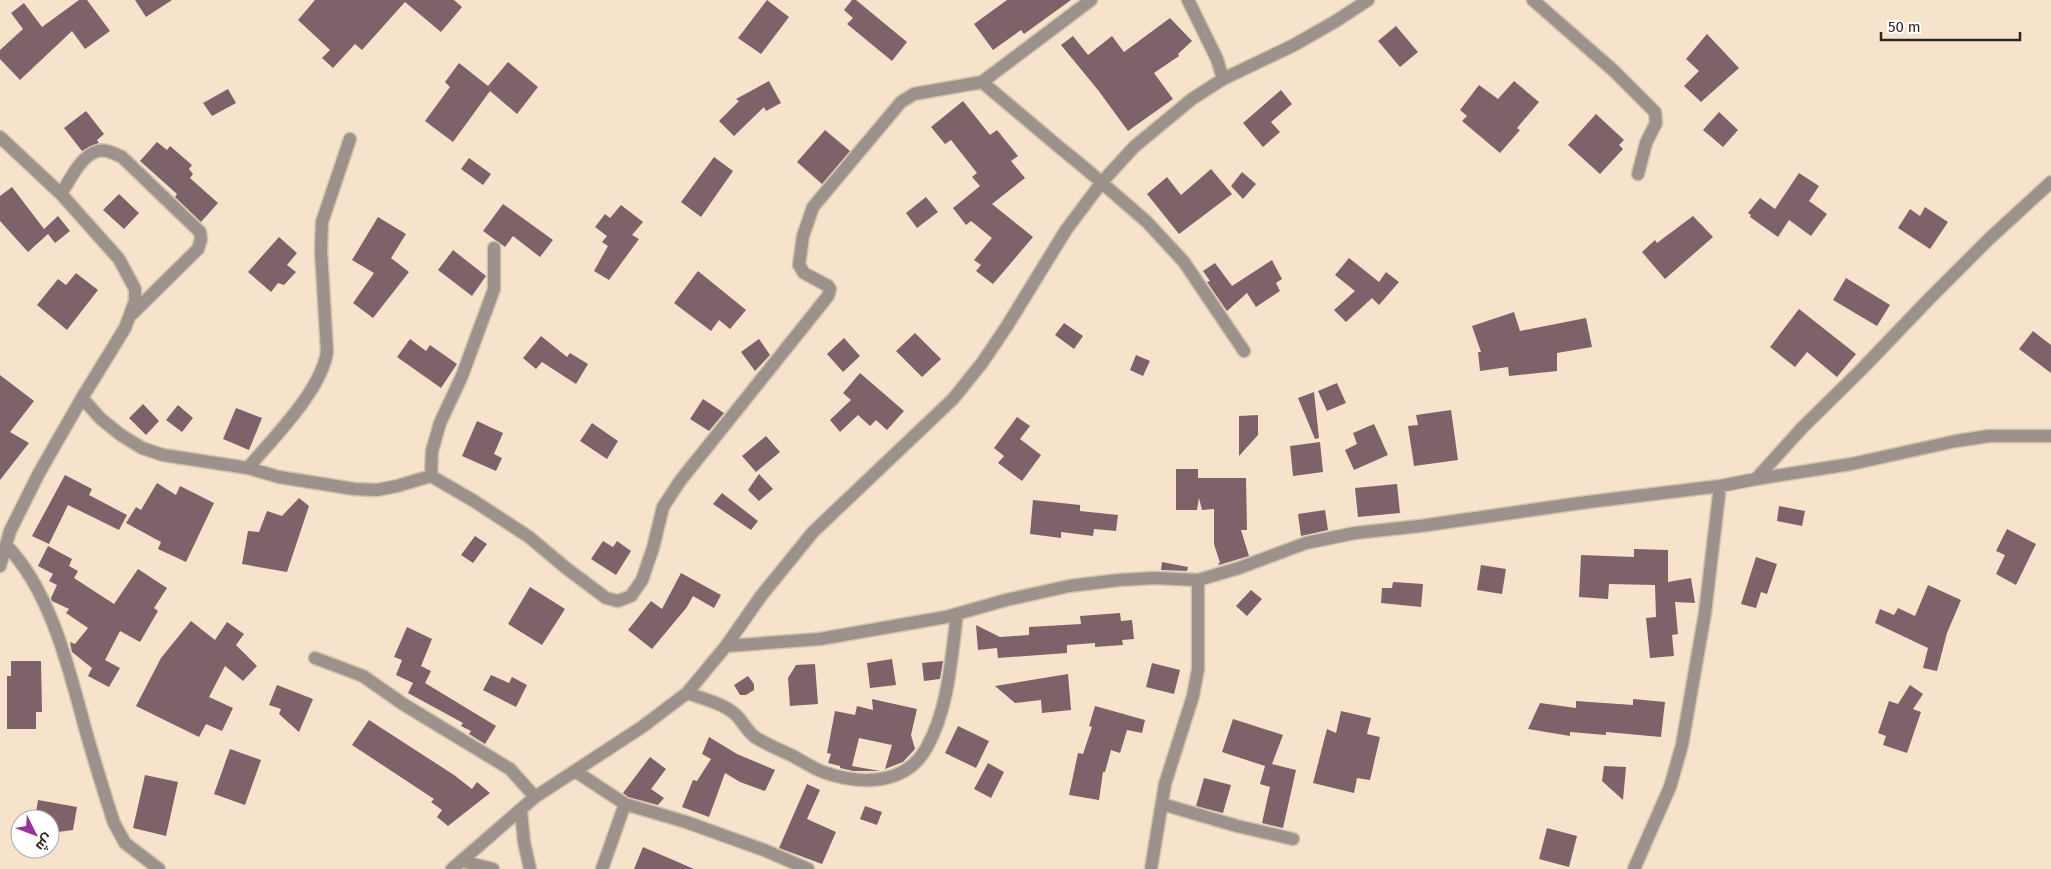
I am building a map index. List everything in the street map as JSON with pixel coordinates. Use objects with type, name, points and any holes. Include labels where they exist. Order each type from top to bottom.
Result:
[{"type":"street","points":[[82,398],[101,419],[142,448],[195,461],[248,468],[279,477],[354,489],[377,490],[431,476],[466,496],[529,537],[606,598],[618,601],[631,596],[637,590],[648,568],[663,507],[680,481],[828,296],[830,289],[828,286],[804,273],[799,265],[803,236],[813,207],[901,102],[914,94],[982,82],[1091,0]]},
{"type":"street","points":[[1188,0],[1217,59],[1223,79]]},
{"type":"street","points":[[452,869],[535,797],[642,727],[687,693],[726,646],[761,596],[814,532],[953,399],[987,355],[1066,230],[1102,182],[1134,147],[1161,123],[1223,79],[1294,45],[1368,0]]},
{"type":"street","points":[[1533,0],[1614,71],[1655,112],[1656,123],[1646,143],[1638,174]]},
{"type":"street","points":[[982,82],[1147,222],[1184,262],[1244,351]]},
{"type":"street","points":[[0,137],[61,194],[118,259],[135,289],[135,301],[125,328],[5,529],[6,545],[0,566]]},
{"type":"street","points":[[248,468],[312,390],[325,363],[327,352],[321,250],[322,222],[350,139]]},
{"type":"street","points":[[61,194],[84,160],[99,151],[111,152],[122,157],[200,232],[201,239],[198,249],[130,316]]},
{"type":"street","points":[[1756,479],[1802,428],[1928,300],[1989,239],[2051,182]]},
{"type":"street","points":[[431,476],[432,451],[440,423],[462,376],[494,289],[494,248]]},
{"type":"street","points":[[726,646],[820,639],[957,614],[1069,586],[1154,578],[1198,580],[1238,568],[1306,543],[1355,533],[1720,486],[1851,464],[1956,440],[1989,436],[2051,436]]},
{"type":"street","points":[[1634,869],[1670,786],[1682,744],[1705,613],[1720,486]]},
{"type":"street","points":[[6,545],[18,558],[37,587],[64,653],[114,823],[125,843],[159,869]]},
{"type":"street","points":[[1151,869],[1172,759],[1193,696],[1198,669],[1198,580]]},
{"type":"street","points":[[687,693],[716,703],[733,713],[755,737],[821,772],[842,778],[867,781],[897,776],[920,758],[936,727],[947,686],[957,614]]},
{"type":"street","points":[[315,658],[363,676],[419,714],[510,769],[535,797]]},
{"type":"street","points":[[576,771],[625,804],[686,822],[764,850],[808,869]]},
{"type":"street","points":[[602,869],[625,804]]},
{"type":"street","points":[[1162,804],[1293,839]]},
{"type":"street","points":[[521,811],[524,842],[530,869]]},
{"type":"street","points":[[462,861],[493,869]]},
{"type":"building","points":[[79,0],[87,0],[110,31],[85,49],[72,31],[20,80],[0,59],[0,50],[23,29],[11,13],[24,3],[42,27]]},
{"type":"building","points":[[135,0],[172,0],[146,17]]},
{"type":"building","points":[[315,0],[454,0],[462,7],[441,32],[405,2],[362,50],[355,44],[333,68],[322,58],[330,50],[298,20]]},
{"type":"building","points":[[767,0],[789,17],[761,54],[738,38]]},
{"type":"building","points":[[852,0],[856,0],[907,42],[892,61],[847,24],[853,18],[844,10]]},
{"type":"building","points":[[1007,0],[1071,0],[1024,34],[1021,30],[993,50],[974,24]]},
{"type":"building","points":[[1170,18],[1192,41],[1178,54],[1179,56],[1154,73],[1173,99],[1128,131],[1098,90],[1061,45],[1073,36],[1088,55],[1112,36],[1124,52]]},
{"type":"building","points":[[1396,26],[1418,52],[1400,67],[1378,41]]},
{"type":"building","points":[[1707,34],[1739,68],[1701,102],[1684,86],[1699,71],[1686,59]]},
{"type":"building","points":[[508,62],[538,87],[517,114],[490,91],[453,142],[425,121],[450,87],[445,82],[459,63],[488,86]]},
{"type":"building","points":[[769,81],[781,103],[766,111],[764,107],[734,136],[719,121],[739,101],[736,99]]},
{"type":"building","points":[[1514,81],[1539,102],[1517,128],[1520,130],[1500,153],[1462,121],[1467,116],[1460,110],[1479,85],[1498,99]]},
{"type":"building","points":[[228,89],[236,103],[212,116],[203,103]]},
{"type":"building","points":[[1281,90],[1292,104],[1271,122],[1280,132],[1263,147],[1243,123]]},
{"type":"building","points":[[963,101],[990,135],[997,130],[1018,156],[1011,161],[1025,178],[992,204],[1033,237],[993,284],[976,271],[981,265],[974,260],[992,238],[971,221],[966,225],[953,208],[980,186],[972,177],[977,173],[951,140],[945,144],[931,127]]},
{"type":"building","points":[[86,111],[104,134],[97,140],[99,143],[82,151],[64,128]]},
{"type":"building","points":[[1719,112],[1738,130],[1723,147],[1703,130]]},
{"type":"building","points":[[1596,114],[1624,140],[1619,145],[1623,149],[1600,174],[1568,145]]},
{"type":"building","points":[[825,130],[850,151],[822,184],[797,162]]},
{"type":"building","points":[[157,142],[167,150],[170,146],[192,165],[189,169],[193,174],[190,178],[218,203],[201,222],[175,197],[177,194],[140,161]]},
{"type":"building","points":[[714,157],[733,171],[701,217],[681,202]]},
{"type":"building","points":[[469,158],[491,174],[483,185],[461,169]]},
{"type":"building","points":[[1211,169],[1232,194],[1179,234],[1147,194],[1167,177],[1181,195]]},
{"type":"building","points":[[1242,172],[1256,184],[1243,199],[1231,186]]},
{"type":"building","points":[[1799,173],[1819,186],[1809,201],[1827,214],[1811,236],[1789,220],[1778,237],[1750,217],[1751,215],[1748,213],[1760,198],[1775,209]]},
{"type":"building","points":[[12,187],[44,229],[58,216],[70,231],[55,243],[48,234],[28,252],[0,221],[0,196]]},
{"type":"building","points":[[119,194],[139,213],[124,229],[103,210]]},
{"type":"building","points":[[926,197],[938,212],[917,228],[906,213]]},
{"type":"building","points":[[503,204],[553,240],[540,257],[513,236],[505,247],[483,231]]},
{"type":"building","points":[[621,205],[643,222],[632,235],[639,239],[609,280],[594,271],[608,246],[602,242],[607,236],[595,227],[605,214],[610,218]]},
{"type":"building","points":[[1925,207],[1948,222],[1930,249],[1898,228],[1910,209],[1920,216]]},
{"type":"building","points":[[1693,216],[1713,237],[1665,279],[1642,252],[1655,240],[1657,243]]},
{"type":"building","points":[[378,217],[406,234],[391,258],[409,272],[373,318],[353,303],[374,273],[352,260]]},
{"type":"building","points":[[279,237],[297,253],[287,265],[296,272],[284,285],[278,283],[271,292],[248,272]]},
{"type":"building","points":[[453,250],[486,276],[472,296],[438,270]]},
{"type":"building","points":[[1349,258],[1379,282],[1386,272],[1399,282],[1379,305],[1372,298],[1346,322],[1334,310],[1355,291],[1335,275]]},
{"type":"building","points":[[1272,260],[1282,279],[1276,283],[1280,291],[1256,307],[1247,293],[1227,311],[1207,282],[1210,281],[1203,271],[1215,263],[1232,286]]},
{"type":"building","points":[[698,271],[746,310],[730,329],[719,320],[711,331],[674,303]]},
{"type":"building","points":[[76,273],[98,290],[67,330],[37,305],[58,279],[66,285]]},
{"type":"building","points":[[1846,278],[1890,305],[1877,326],[1833,300]]},
{"type":"building","points":[[1799,309],[1856,354],[1837,377],[1807,352],[1795,367],[1770,347]]},
{"type":"building","points":[[1514,312],[1520,331],[1586,318],[1592,347],[1557,353],[1557,371],[1509,376],[1508,367],[1480,371],[1478,352],[1481,352],[1472,326]]},
{"type":"building","points":[[1064,323],[1083,336],[1074,349],[1055,335]]},
{"type":"building","points":[[2033,331],[2051,345],[2051,373],[2019,349]]},
{"type":"building","points":[[915,333],[941,359],[922,377],[896,351]]},
{"type":"building","points":[[541,336],[567,357],[570,353],[588,364],[576,384],[542,362],[536,369],[523,358]]},
{"type":"building","points":[[844,338],[860,356],[843,372],[827,354]]},
{"type":"building","points":[[410,339],[426,351],[430,345],[457,364],[441,388],[397,357]]},
{"type":"building","points":[[759,339],[770,355],[755,371],[741,352]]},
{"type":"building","points":[[1136,355],[1150,361],[1143,376],[1130,370]]},
{"type":"building","points":[[860,373],[904,411],[887,430],[876,420],[870,426],[858,415],[840,432],[830,420],[851,400],[843,393]]},
{"type":"building","points":[[0,375],[34,401],[10,432],[29,443],[0,480]]},
{"type":"building","points":[[1337,383],[1346,403],[1327,411],[1318,391]]},
{"type":"building","points":[[1314,392],[1319,438],[1315,439],[1298,398]]},
{"type":"building","points":[[703,399],[724,413],[709,431],[690,419]]},
{"type":"building","points":[[143,404],[159,421],[146,435],[129,418]]},
{"type":"building","points":[[178,405],[193,418],[182,432],[166,420]]},
{"type":"building","points":[[236,408],[262,418],[249,450],[223,439]]},
{"type":"building","points":[[1451,410],[1458,460],[1414,466],[1408,426],[1418,425],[1416,415]]},
{"type":"building","points":[[1258,415],[1258,435],[1239,456],[1239,416]]},
{"type":"building","points":[[1017,417],[1030,426],[1020,439],[1041,455],[1022,481],[998,463],[1004,456],[994,448]]},
{"type":"building","points":[[477,421],[503,433],[494,454],[502,458],[496,471],[462,456]]},
{"type":"building","points":[[592,423],[618,441],[607,459],[580,441]]},
{"type":"building","points":[[1374,424],[1388,455],[1354,470],[1345,450],[1357,444],[1353,433]]},
{"type":"building","points":[[766,436],[780,452],[756,472],[742,456]]},
{"type":"building","points":[[1320,442],[1323,472],[1293,476],[1290,446]]},
{"type":"building","points":[[1176,469],[1198,469],[1198,478],[1246,478],[1247,530],[1241,530],[1249,556],[1219,565],[1214,544],[1214,509],[1202,510],[1199,498],[1197,510],[1176,510]]},
{"type":"building","points":[[759,474],[773,489],[759,501],[748,490]]},
{"type":"building","points":[[65,475],[92,489],[89,495],[127,515],[119,530],[68,505],[49,544],[32,536]]},
{"type":"building","points":[[157,483],[176,495],[180,486],[214,503],[186,562],[158,549],[161,542],[126,523],[136,507],[141,510]]},
{"type":"building","points":[[1397,484],[1400,513],[1358,517],[1355,488]]},
{"type":"building","points":[[722,493],[758,521],[751,530],[713,504]]},
{"type":"building","points":[[299,498],[309,506],[287,572],[242,564],[248,531],[259,532],[267,511],[282,516]]},
{"type":"building","points":[[1033,500],[1080,505],[1080,511],[1118,515],[1116,531],[1094,529],[1093,536],[1061,532],[1061,538],[1030,534]]},
{"type":"building","points":[[1779,506],[1805,511],[1802,526],[1777,521]]},
{"type":"building","points":[[1325,510],[1328,530],[1301,536],[1298,514]]},
{"type":"building","points":[[2007,529],[2036,544],[2016,585],[1996,574],[2005,555],[1996,551]]},
{"type":"building","points":[[475,536],[487,544],[473,563],[461,555]]},
{"type":"building","points":[[603,541],[613,547],[617,541],[631,551],[616,575],[591,559]]},
{"type":"building","points":[[48,546],[72,559],[69,566],[78,571],[74,578],[114,604],[138,569],[167,588],[154,608],[158,611],[140,642],[120,631],[105,660],[120,668],[109,687],[88,676],[92,668],[72,652],[70,642],[75,644],[88,628],[66,613],[69,609],[52,601],[51,598],[57,585],[49,581],[53,574],[38,566]]},
{"type":"building","points":[[1634,549],[1668,550],[1668,582],[1691,578],[1695,603],[1675,602],[1678,634],[1672,635],[1674,656],[1650,658],[1646,618],[1656,617],[1655,585],[1609,584],[1608,599],[1579,597],[1581,555],[1634,557]]},
{"type":"building","points":[[1756,557],[1777,564],[1767,594],[1761,592],[1756,608],[1741,604]]},
{"type":"building","points":[[1162,562],[1188,567],[1187,571],[1161,570]]},
{"type":"building","points":[[1481,565],[1506,569],[1502,594],[1477,590]]},
{"type":"building","points":[[681,573],[721,595],[714,608],[693,596],[687,607],[652,649],[628,630],[651,601],[662,609]]},
{"type":"building","points":[[1393,582],[1423,584],[1421,607],[1381,603],[1382,588],[1392,588]]},
{"type":"building","points":[[1928,585],[1961,600],[1947,633],[1937,671],[1923,668],[1928,648],[1875,623],[1880,609],[1894,615],[1898,608],[1915,616]]},
{"type":"building","points":[[530,587],[565,609],[542,645],[508,624]]},
{"type":"building","points":[[1251,590],[1262,599],[1247,616],[1236,606]]},
{"type":"building","points":[[1120,613],[1121,621],[1132,620],[1134,639],[1122,640],[1123,645],[1095,647],[1095,643],[1067,645],[1067,653],[998,658],[997,648],[978,650],[976,625],[1000,637],[1029,635],[1029,627],[1081,624],[1080,616]]},
{"type":"building","points":[[191,621],[215,640],[227,622],[244,634],[236,645],[257,666],[243,681],[225,666],[209,697],[233,708],[222,731],[206,724],[199,737],[136,706],[161,658]]},
{"type":"building","points":[[407,627],[432,639],[421,666],[431,671],[425,683],[496,726],[485,744],[469,734],[471,731],[461,726],[463,723],[408,693],[413,683],[396,675],[402,660],[394,657]]},
{"type":"building","points":[[892,659],[896,685],[870,688],[867,663]]},
{"type":"building","points":[[11,661],[41,661],[42,712],[36,712],[36,729],[7,729],[7,676],[11,676]]},
{"type":"building","points":[[943,661],[940,679],[924,681],[922,663]]},
{"type":"building","points":[[1152,663],[1180,670],[1174,694],[1146,687]]},
{"type":"building","points":[[815,664],[818,704],[790,706],[788,678],[796,665]]},
{"type":"building","points":[[1068,674],[1071,710],[1042,713],[1041,700],[1015,703],[995,686]]},
{"type":"building","points":[[491,675],[509,683],[512,677],[527,685],[516,707],[483,690]]},
{"type":"building","points":[[748,676],[754,684],[754,690],[746,695],[740,695],[734,685]]},
{"type":"building","points":[[277,685],[313,699],[299,732],[279,714],[281,709],[269,705]]},
{"type":"building","points":[[1910,685],[1923,694],[1913,709],[1921,712],[1907,753],[1883,745],[1886,736],[1878,733],[1889,701],[1898,704]]},
{"type":"building","points":[[872,699],[917,709],[911,735],[915,749],[903,762],[885,769],[892,745],[859,738],[852,766],[880,771],[853,771],[828,763],[831,754],[827,753],[835,711],[855,715],[857,706],[873,710]]},
{"type":"building","points":[[1633,699],[1665,702],[1661,737],[1606,732],[1606,735],[1570,732],[1570,736],[1528,729],[1540,703],[1576,708],[1576,701],[1633,705]]},
{"type":"building","points":[[1095,706],[1145,720],[1142,733],[1127,730],[1120,753],[1111,750],[1105,772],[1103,772],[1099,800],[1069,795],[1078,753],[1083,754],[1092,727],[1089,726]]},
{"type":"building","points":[[1341,711],[1371,718],[1367,734],[1380,737],[1370,780],[1357,778],[1354,793],[1313,783],[1327,729],[1336,733]]},
{"type":"building","points":[[1233,719],[1283,735],[1272,764],[1296,770],[1283,828],[1262,823],[1270,787],[1260,784],[1265,766],[1222,752]]},
{"type":"building","points":[[369,720],[454,775],[472,789],[477,782],[490,793],[448,826],[437,817],[442,810],[431,802],[434,799],[352,745]]},
{"type":"building","points":[[958,726],[989,741],[976,768],[945,753]]},
{"type":"building","points":[[709,737],[737,754],[775,770],[765,791],[740,782],[725,773],[709,817],[682,807],[693,780],[697,781],[711,759],[702,754]]},
{"type":"building","points":[[230,749],[261,760],[245,805],[214,794]]},
{"type":"building","points":[[650,757],[666,769],[651,789],[664,798],[658,805],[628,797],[623,793]]},
{"type":"building","points":[[988,763],[1004,772],[991,798],[974,789]]},
{"type":"building","points":[[1604,766],[1626,767],[1623,800],[1602,781]]},
{"type":"building","points":[[145,775],[178,782],[166,836],[133,828]]},
{"type":"building","points":[[1204,778],[1231,785],[1223,813],[1196,806]]},
{"type":"building","points":[[807,784],[820,790],[807,819],[836,832],[822,864],[779,848]]},
{"type":"building","points":[[38,800],[77,807],[73,830],[60,832],[60,809],[37,809]]},
{"type":"building","points":[[865,806],[882,812],[877,825],[860,819]]},
{"type":"building","points":[[1547,828],[1577,836],[1569,867],[1539,859]]},
{"type":"building","points":[[643,847],[694,869],[634,869]]}]
